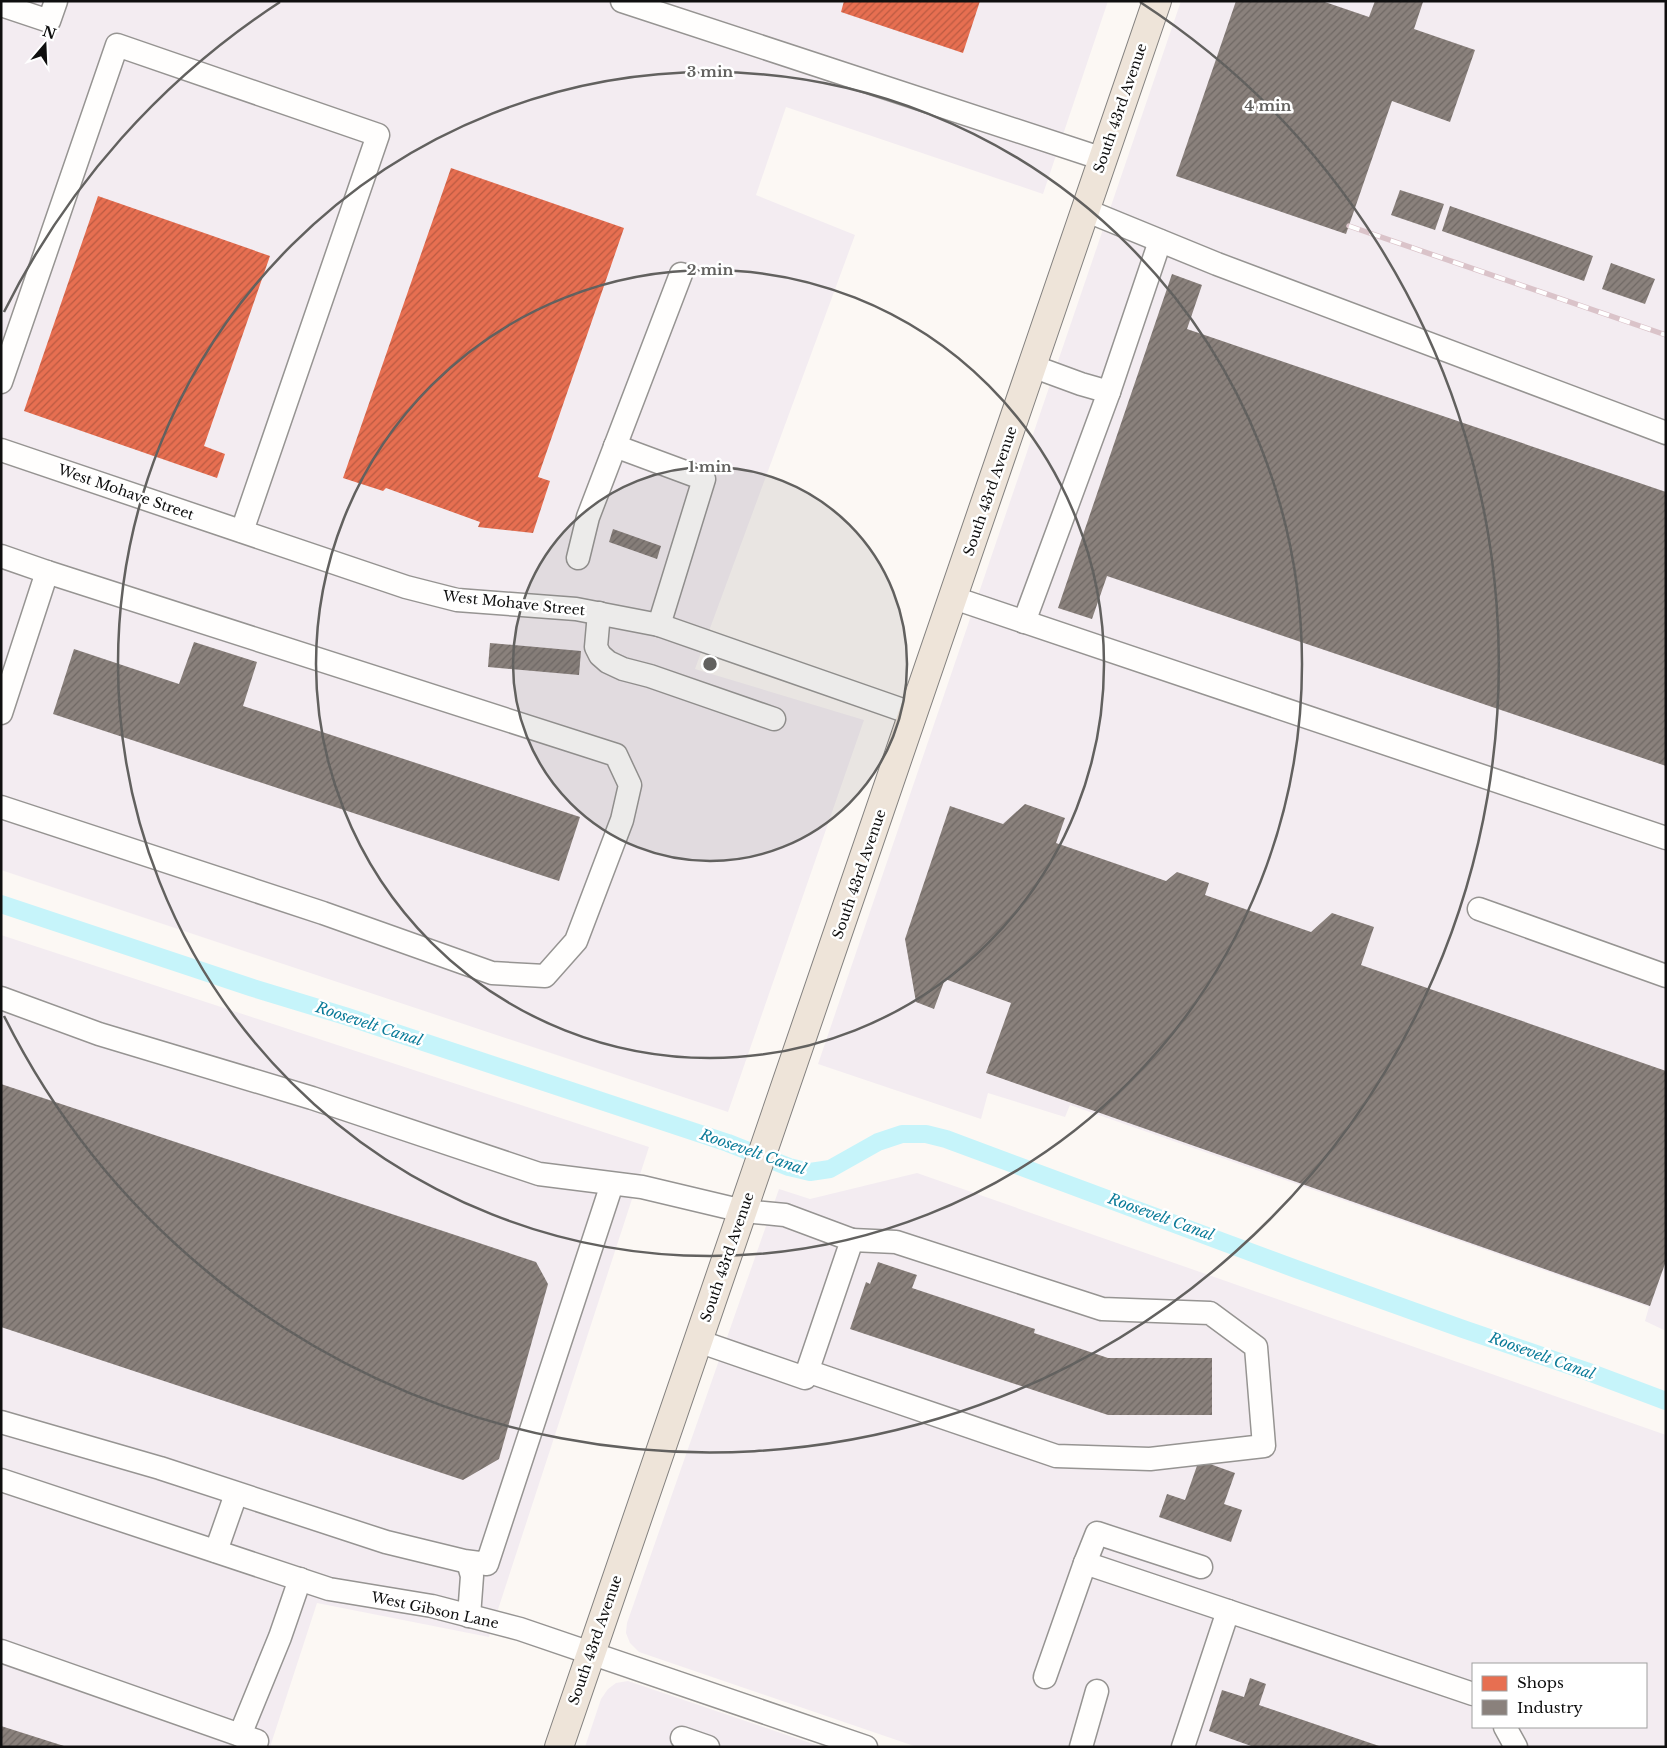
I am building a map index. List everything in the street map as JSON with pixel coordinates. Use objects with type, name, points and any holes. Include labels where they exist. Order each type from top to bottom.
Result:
[{"type":"main road","name":"South 43rd Avenue","points":[[559,1747],[1157,1]]},
{"type":"street","points":[[1,5],[49,21],[56,1]]},
{"type":"street","points":[[622,1],[1102,159]]},
{"type":"street","points":[[1,382],[117,45],[378,135],[242,531]]},
{"type":"street","points":[[1085,210],[1236,271],[1666,432]]},
{"type":"street","points":[[1024,622],[1109,392],[1160,241]]},
{"type":"street","points":[[578,558],[588,517],[681,274]]},
{"type":"street","points":[[1032,366],[1109,392]]},
{"type":"street","points":[[615,446],[704,479],[659,625]]},
{"type":"street","name":"West Mohave Street","points":[[1,450],[406,587],[457,600],[576,609],[659,625],[914,714]]},
{"type":"street","points":[[1,556],[616,755],[630,785],[622,820],[576,941],[545,976],[492,974],[323,913],[1,807]]},
{"type":"street","points":[[1,713],[47,572]]},
{"type":"street","points":[[954,598],[1666,838]]},
{"type":"street","points":[[599,613],[596,647],[600,655],[608,662],[623,669],[650,676],[774,719]]},
{"type":"street","points":[[1479,908],[1666,976]]},
{"type":"street","points":[[1,998],[100,1034],[312,1098],[539,1174],[642,1187],[743,1211],[785,1215],[852,1240],[896,1242],[1102,1309],[1210,1313],[1256,1347],[1264,1446],[1150,1459],[1056,1456],[807,1371]]},
{"type":"street","points":[[1,1422],[160,1468],[386,1542],[468,1562],[487,1564],[612,1184]]},
{"type":"street","points":[[698,1341],[805,1378],[852,1240]]},
{"type":"street","name":"West Gibson Lane","points":[[1,1480],[329,1589],[432,1606],[520,1628],[866,1747]]},
{"type":"street","points":[[216,1551],[236,1494]]},
{"type":"street","points":[[1045,1677],[1097,1534],[1201,1567]]},
{"type":"street","points":[[468,1562],[472,1576],[469,1616]]},
{"type":"street","points":[[1085,1563],[1472,1694]]},
{"type":"street","points":[[1,1651],[247,1741],[300,1579]]},
{"type":"street","points":[[1183,1747],[1228,1610]]},
{"type":"street","points":[[1081,1747],[1098,1691]]},
{"type":"street","points":[[1506,1728],[1516,1747]]},
{"type":"street","points":[[682,1738],[708,1747]]},
{"type":"shaded area","points":[[1,1],[1108,1],[1043,194],[786,107],[756,195],[855,235],[695,669],[864,720],[728,1112],[1,870]]},
{"type":"shaded area","points":[[1181,1],[1666,1],[1666,1331],[1645,1321],[1649,1307],[1070,1105],[1065,1117],[988,1093],[981,1119],[818,1064]]},
{"type":"shaded area","points":[[1,935],[649,1147],[489,1637],[317,1603],[270,1747],[1,1747]]},
{"type":"shaded area","points":[[917,1173],[1666,1435],[1666,1747],[917,1747],[639,1652],[630,1643],[626,1633],[627,1623],[779,1189],[810,1199]]},
{"type":"shaded area","points":[[628,1681],[822,1747],[585,1747],[601,1699],[608,1689],[616,1683]]},
{"type":"building: Shops","points":[[844,1],[980,1],[963,53],[841,12]]},
{"type":"building: Shops","points":[[451,168],[624,228],[538,477],[550,481],[533,533],[478,527],[480,522],[386,488],[383,491],[343,478]]},
{"type":"building: Shops","points":[[98,196],[270,256],[204,446],[225,454],[217,478],[24,411]]},
{"type":"building: Industry","points":[[1236,1],[1322,1],[1369,17],[1375,1],[1421,1],[1423,2],[1414,29],[1475,50],[1450,122],[1392,101],[1346,234],[1176,176]]},
{"type":"building: Industry","points":[[1400,190],[1444,204],[1435,230],[1391,215]]},
{"type":"building: Industry","points":[[1450,206],[1593,256],[1584,281],[1442,231]]},
{"type":"building: Industry","points":[[1611,263],[1655,279],[1645,304],[1602,289]]},
{"type":"building: Industry","points":[[1172,274],[1202,285],[1187,329],[1666,492],[1666,766],[1107,576],[1092,619],[1058,608]]},
{"type":"building: Industry","points":[[613,529],[661,546],[657,559],[609,542]]},
{"type":"building: Industry","points":[[194,642],[257,662],[243,706],[580,817],[559,881],[53,714],[74,649],[179,684]]},
{"type":"building: Industry","points":[[490,643],[581,651],[579,675],[488,667]]},
{"type":"building: Industry","points":[[1025,804],[1065,818],[1056,843],[1166,881],[1177,872],[1209,883],[1205,895],[1311,932],[1332,913],[1374,927],[1361,965],[1666,1071],[1666,1261],[1650,1306],[986,1073],[1011,1003],[945,979],[934,1009],[916,1002],[905,939],[950,806],[1003,824]]},
{"type":"building: Industry","points":[[1,1084],[536,1262],[548,1284],[499,1459],[463,1480],[1,1327]]},
{"type":"building: Industry","points":[[878,1262],[917,1275],[912,1288],[1035,1329],[1034,1333],[1108,1358],[1212,1358],[1212,1415],[1108,1415],[850,1329],[866,1282],[870,1284]]},
{"type":"building: Industry","points":[[1199,1460],[1235,1473],[1224,1504],[1242,1510],[1231,1542],[1159,1517],[1167,1494],[1185,1500]]},
{"type":"building: Industry","points":[[1250,1678],[1266,1684],[1259,1705],[1382,1747],[1254,1747],[1209,1731],[1222,1690],[1244,1697]]},
{"type":"building: Industry","points":[[1,1726],[64,1746],[64,1747],[1,1747]]},
{"type":"waterway","name":"Roosevelt Canal","points":[[1,904],[728,1143],[789,1167],[810,1172],[830,1169],[878,1142],[902,1134],[926,1134],[946,1139],[1296,1269],[1666,1401]]},
{"type":"railway","points":[[1349,226],[1666,335]]}]
